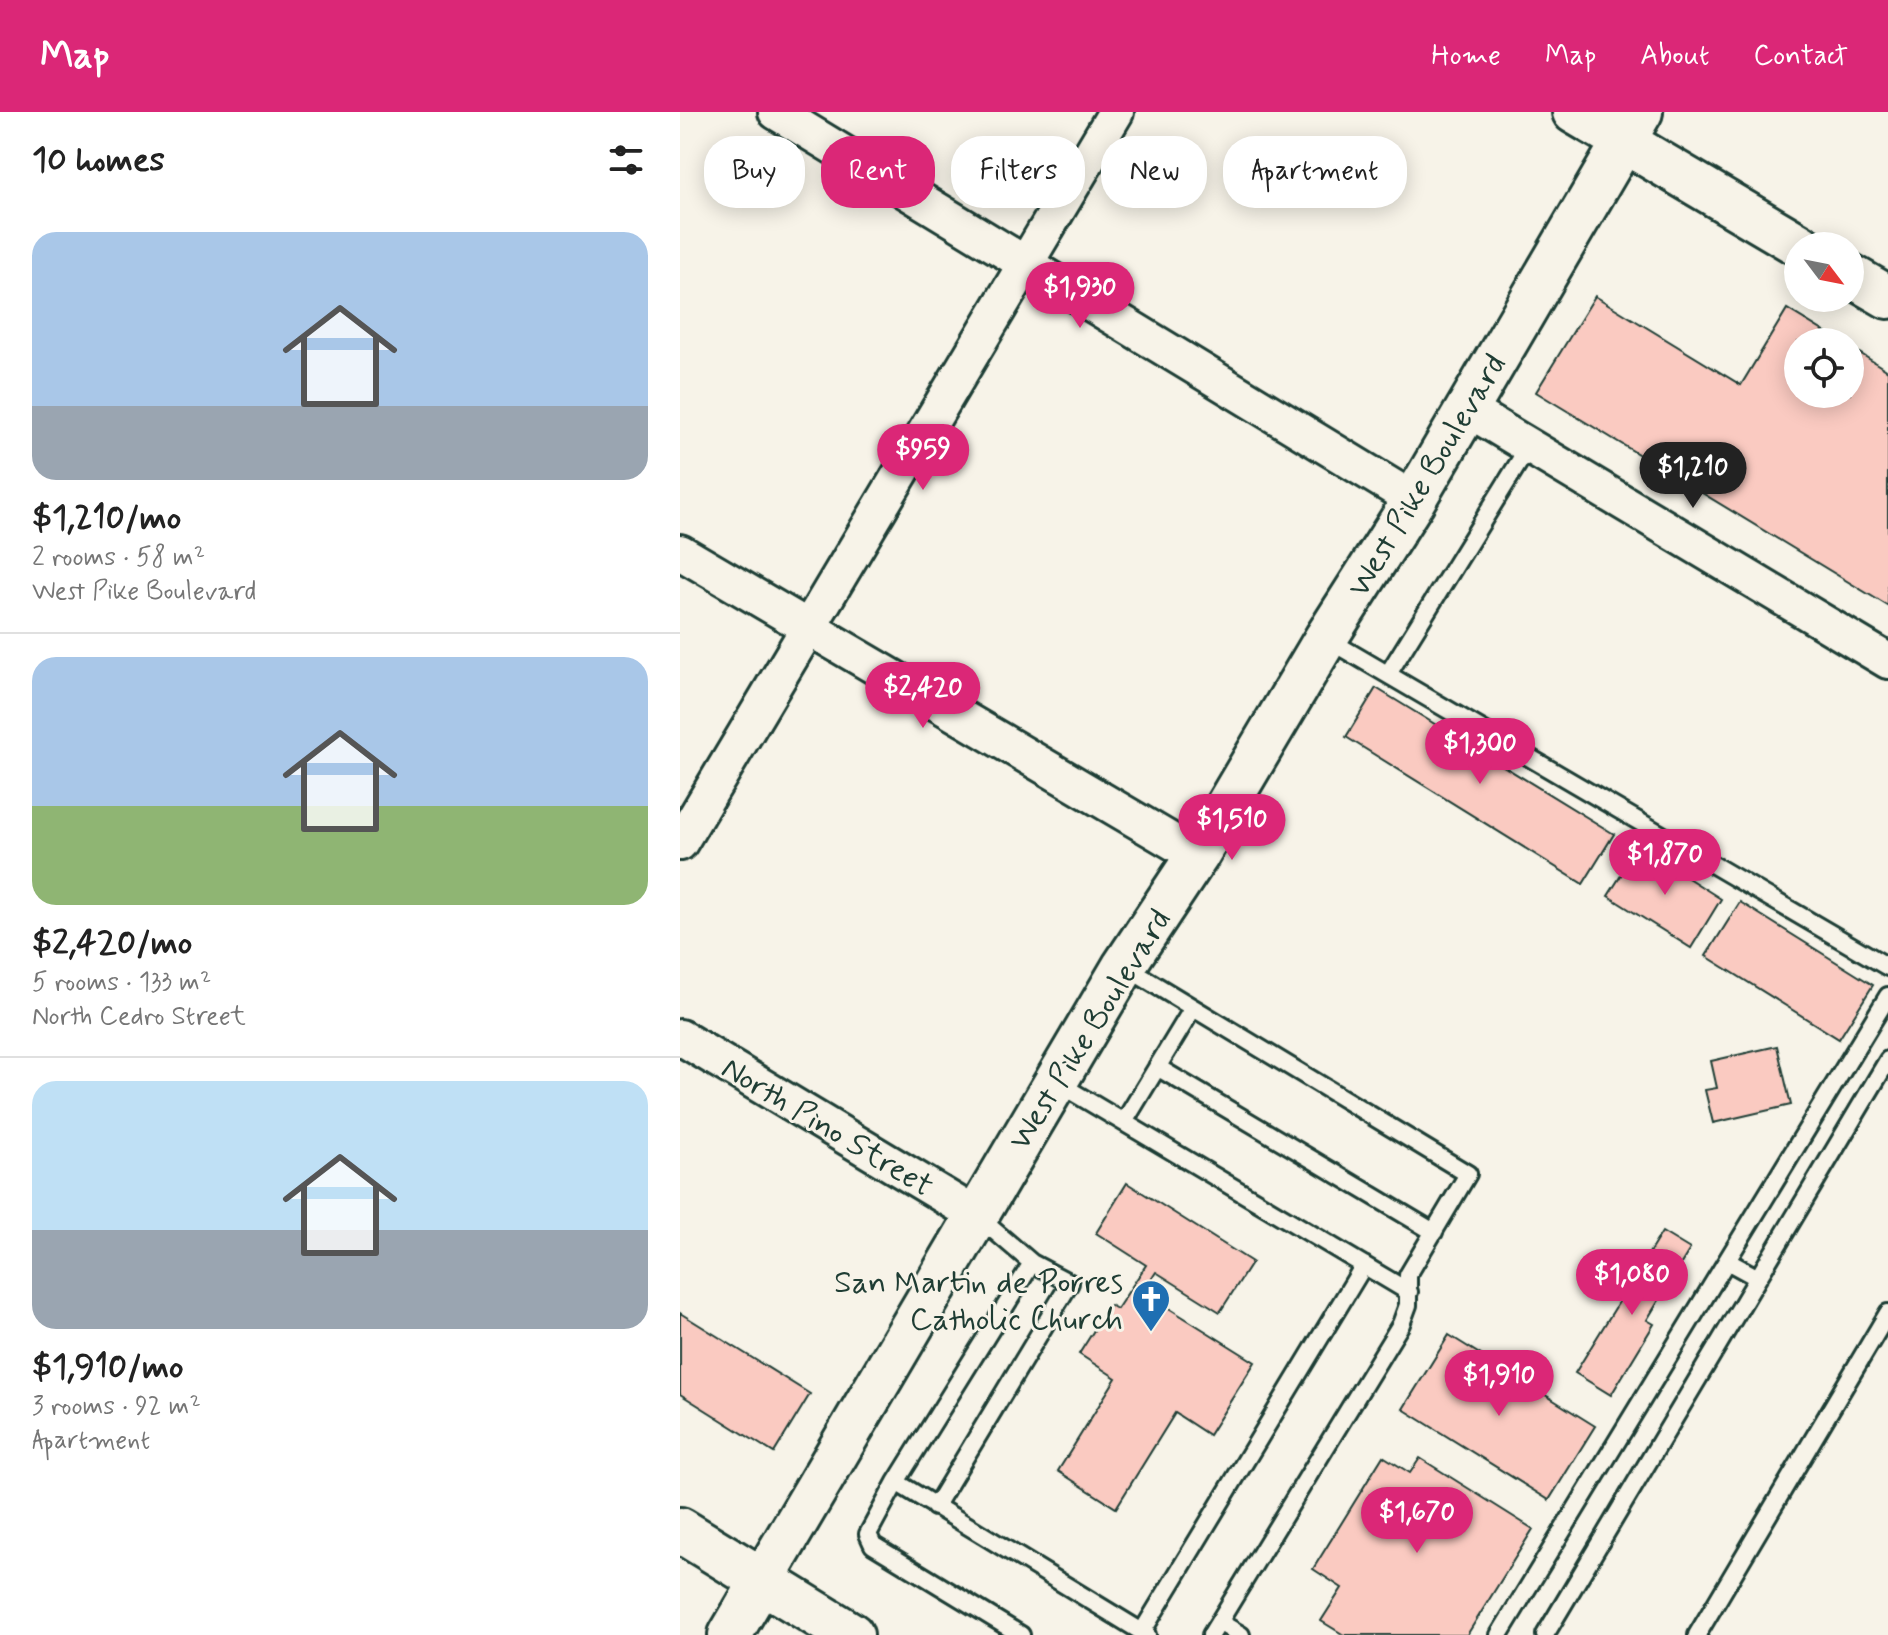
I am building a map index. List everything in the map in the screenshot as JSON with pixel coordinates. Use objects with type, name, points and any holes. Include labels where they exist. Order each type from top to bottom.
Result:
[{"type":"main road","points":[[680,1530],[765,1579],[851,1635]]},
{"type":"street","points":[[776,112],[1414,500]]},
{"type":"street","points":[[680,843],[1116,112]]},
{"type":"street","points":[[1574,112],[1633,127],[1784,234]]},
{"type":"street","name":"West Pike Boulevard","points":[[730,1635],[1055,1081],[1124,966],[1197,856],[1326,638],[1414,500],[1633,127]]},
{"type":"street","points":[[1864,283],[1888,297]]},
{"type":"street","points":[[1467,409],[1888,661]]},
{"type":"street","points":[[680,552],[1197,856]]},
{"type":"street","name":"North Pino Street","points":[[680,1037],[976,1215]]},
{"type":"lane","points":[[1388,674],[1529,446]]},
{"type":"lane","points":[[1326,638],[1888,967]]},
{"type":"lane","points":[[1124,966],[1468,1174],[1408,1275],[1408,1305],[1401,1324],[1215,1628],[1241,1635]]},
{"type":"lane","points":[[1499,1635],[1888,996]]},
{"type":"lane","points":[[1124,1122],[1193,1008]]},
{"type":"lane","points":[[1545,1635],[1888,1060]]},
{"type":"lane","points":[[1157,1067],[1434,1232]]},
{"type":"lane","points":[[1055,1081],[1409,1292]]},
{"type":"lane","points":[[935,1507],[1070,1283],[1032,1263],[976,1215]]},
{"type":"lane","points":[[1727,1261],[1758,1278]]},
{"type":"lane","points":[[1021,1635],[873,1545],[868,1534],[896,1482],[1032,1263]]},
{"type":"lane","points":[[896,1482],[1145,1634],[1364,1265]]},
{"type":"lane","points":[[1697,1635],[1888,1313]]},
{"type":"building","points":[[1595,296],[1741,385],[1785,312],[1792,312],[1818,328],[1784,328],[1784,408],[1864,408],[1864,356],[1888,371],[1888,606],[1536,392]]},
{"type":"building","points":[[1376,688],[1614,834],[1583,884],[1346,737]]},
{"type":"building","points":[[1639,847],[1721,899],[1691,948],[1608,896]]},
{"type":"building","points":[[1740,902],[1873,985],[1839,1039],[1706,956]]},
{"type":"building","points":[[1777,1046],[1791,1105],[1713,1123],[1705,1090],[1717,1088],[1711,1061]]},
{"type":"building","name":"San Martin de Porres Catholic Church","points":[[1127,1183],[1252,1262],[1220,1312],[1156,1272],[1143,1292],[1255,1362],[1209,1435],[1175,1413],[1116,1508],[1058,1471],[1116,1378],[1079,1354],[1110,1305],[1117,1309],[1146,1265],[1096,1233]]},
{"type":"building","points":[[1662,1232],[1690,1249],[1647,1320],[1654,1324],[1611,1395],[1575,1373]]},
{"type":"building","points":[[680,1313],[810,1394],[774,1453],[680,1394]]},
{"type":"building","points":[[1449,1335],[1595,1426],[1549,1500],[1403,1409]]},
{"type":"building","points":[[1383,1456],[1410,1473],[1420,1458],[1533,1529],[1467,1635],[1344,1635],[1321,1621],[1342,1588],[1313,1569]]},
{"type":"place","name":"San Martin de Porres Catholic Church","points":[[1151,1333]]}]
